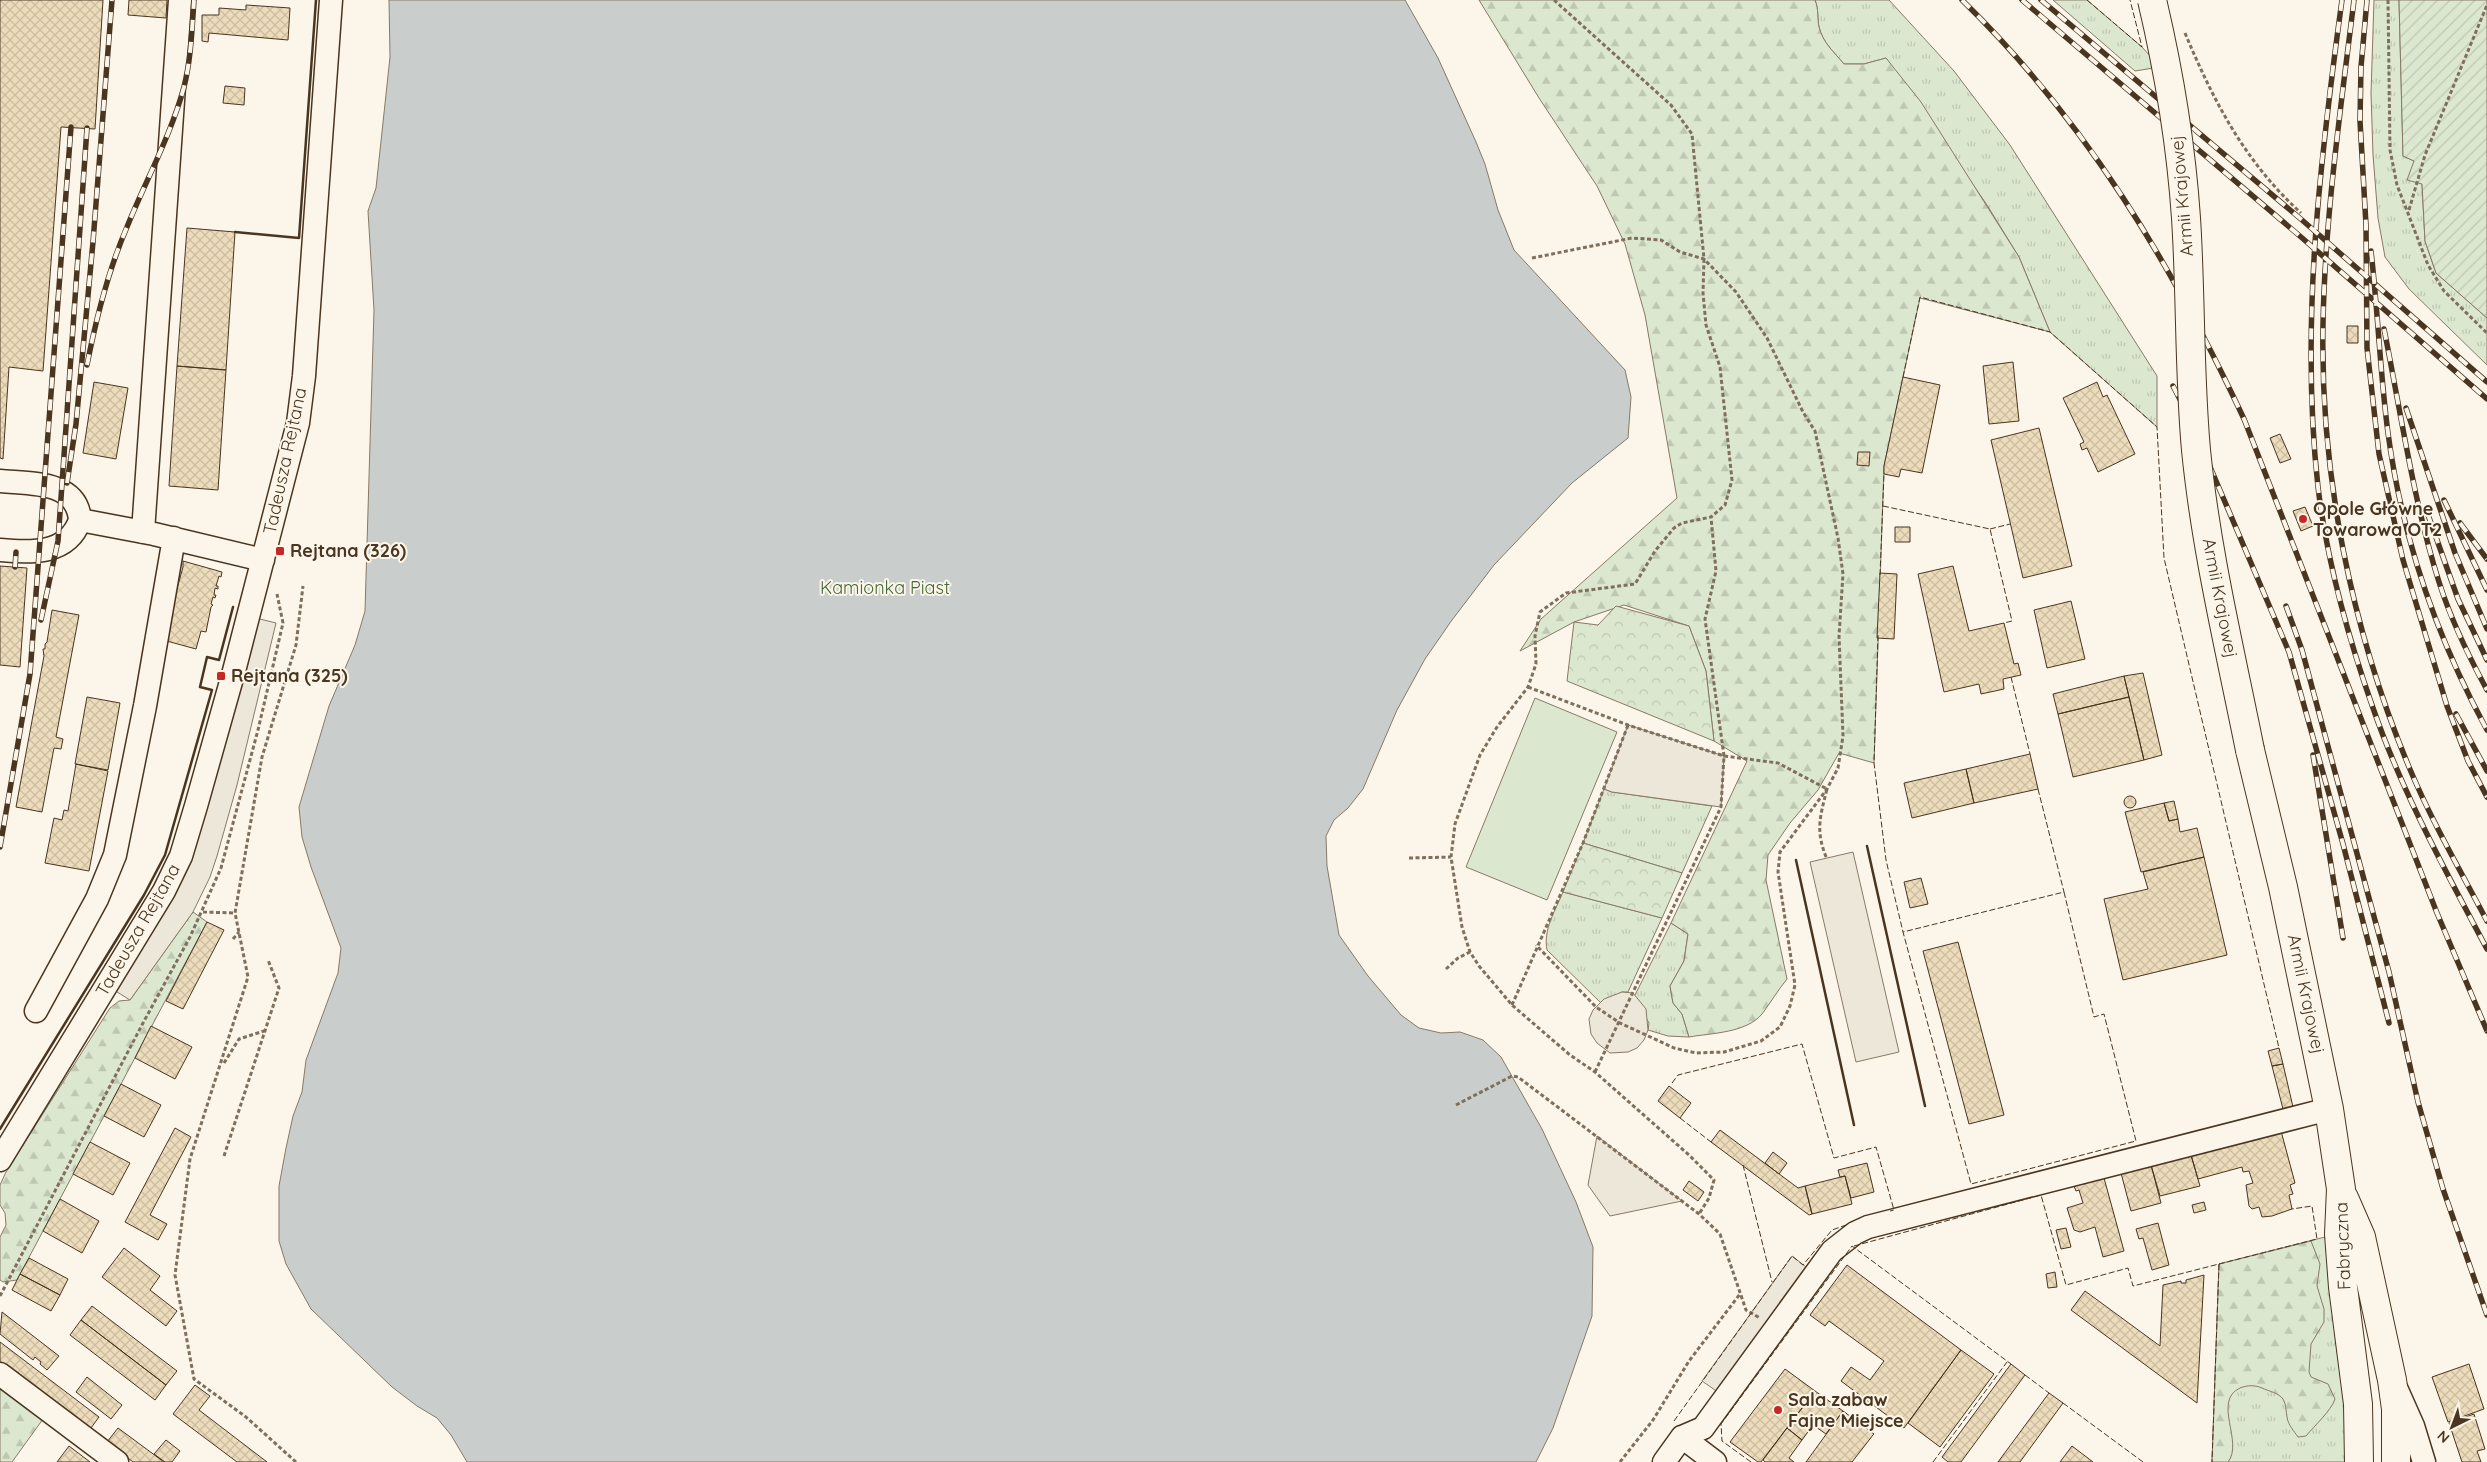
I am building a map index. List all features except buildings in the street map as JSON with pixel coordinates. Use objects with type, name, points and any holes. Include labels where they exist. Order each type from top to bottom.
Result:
[{"type":"main road","name":"Armii Krajowej","points":[[2152,0],[2167,70],[2183,177],[2188,254],[2193,414],[2200,488],[2211,554],[2250,750],[2283,887],[2328,1109],[2341,1189]]},
{"type":"main road","name":"Fabryczna","points":[[2341,1189],[2361,1237],[2392,1380],[2396,1409],[2396,1462]]},
{"type":"main road","name":"Fabryczna","points":[[2341,1189],[2339,1234],[2343,1287],[2358,1404],[2359,1462]]},
{"type":"street","points":[[143,532],[180,0]]},
{"type":"street","name":"Tadeusza Rejtana","points":[[0,1160],[156,907],[177,867],[196,806],[263,560],[301,403],[331,0]]},
{"type":"street","points":[[0,481],[45,485],[61,490],[75,502],[79,510],[80,520],[68,541],[56,547],[31,552],[0,550]]},
{"type":"street","points":[[80,520],[174,538],[263,560]]},
{"type":"street","points":[[36,1011],[97,899],[115,855],[145,706],[174,538]]},
{"type":"street","points":[[1664,1462],[1682,1437],[1703,1428],[1832,1252],[1855,1232],[1868,1227],[2328,1109]]},
{"type":"street","points":[[0,1374],[117,1462]]},
{"type":"street","points":[[2392,1380],[2413,1426],[2424,1462]]},
{"type":"street","points":[[1682,1437],[1715,1462]]},
{"type":"path","points":[[1554,0],[1671,105],[1692,134],[1704,259],[1702,293],[1706,325],[1720,367],[1732,480],[1725,505],[1711,517],[1682,523],[1674,528],[1655,551],[1635,584],[1566,593],[1540,612],[1535,636],[1536,664],[1528,687],[1496,727],[1480,755],[1455,824],[1451,857],[1462,927],[1470,952],[1479,966],[1512,1005],[1570,1055],[1595,1072],[1689,1155],[1714,1180],[1710,1198],[1699,1214]]},
{"type":"path","points":[[2388,0],[2390,150],[2397,184],[2428,265],[2444,291],[2487,333]]},
{"type":"path","points":[[2408,210],[2425,155],[2487,5]]},
{"type":"path","points":[[2183,28],[2208,90],[2243,145],[2264,176],[2302,213]]},
{"type":"path","points":[[1532,258],[1632,238],[1661,240],[1680,252],[1704,259],[1736,292],[1767,338],[1803,412],[1815,431],[1838,538],[1842,574],[1839,636],[1843,736],[1838,768],[1827,789],[1780,852],[1778,872],[1795,986],[1790,1006],[1780,1027],[1761,1040],[1724,1052],[1696,1053],[1674,1048],[1620,1023],[1596,1007],[1536,945]]},
{"type":"path","points":[[1595,1072],[1620,1023],[1721,807],[1724,756],[1705,619],[1716,571],[1711,517]]},
{"type":"path","points":[[296,1462],[246,1417],[194,1379],[175,1275],[190,1159],[221,1068],[248,977],[235,913],[262,758],[296,645],[303,586]]},
{"type":"path","points":[[0,1296],[203,912],[221,868],[258,730],[283,623],[276,591]]},
{"type":"path","points":[[1528,687],[1628,725],[1724,756],[1778,763],[1827,789]]},
{"type":"path","points":[[1512,1005],[1536,945],[1583,843],[1628,725]]},
{"type":"path","points":[[1827,789],[1818,824],[1820,843],[1827,859]]},
{"type":"path","points":[[1408,858],[1451,857]]},
{"type":"path","points":[[203,912],[235,913]]},
{"type":"path","points":[[233,939],[238,932]]},
{"type":"path","points":[[1446,969],[1458,958],[1470,952]]},
{"type":"path","points":[[224,1156],[234,1122],[267,1030],[279,988],[268,960]]},
{"type":"path","points":[[221,1068],[239,1039],[267,1030]]},
{"type":"path","points":[[1456,1104],[1512,1076],[1518,1077],[1699,1214],[1720,1234],[1746,1310],[1776,1328]]},
{"type":"path","points":[[1620,1462],[1653,1420],[1688,1361],[1741,1294]]},
{"type":"green space","points":[[1479,0],[1815,0],[1819,27],[1823,38],[1844,64],[1864,64],[1886,58],[1921,102],[2019,257],[2050,332],[1920,298],[1884,466],[1874,763],[1839,753],[1818,790],[1790,823],[1768,855],[1766,880],[1787,979],[1762,1014],[1738,1029],[1689,1037],[1682,1014],[1673,1003],[1670,986],[1684,961],[1688,934],[1671,923],[1747,761],[1714,741],[1706,671],[1689,626],[1624,605],[1574,622],[1520,651],[1541,619],[1677,498],[1645,315],[1625,244],[1597,186],[1539,98]]},
{"type":"green space","points":[[1815,0],[1889,0],[1954,71],[2010,145],[2157,376],[2157,427],[2050,332],[2019,257],[1987,205],[1886,58],[1864,64],[1844,64],[1823,38],[1819,27]]},
{"type":"green space","points":[[2053,0],[2087,0],[2142,47],[2160,67],[2135,71]]},
{"type":"green space","points":[[2374,0],[2399,0],[2403,156],[2414,161],[2422,184],[2425,241],[2436,273],[2487,318],[2487,365],[2409,289],[2385,257],[2378,218],[2373,155],[2371,93]]},
{"type":"green space","points":[[2399,0],[2487,0],[2487,318],[2436,273],[2425,241],[2422,184],[2407,180],[2414,161],[2403,156]]},
{"type":"green space","points":[[1616,606],[1689,626],[1706,671],[1714,741],[1567,681],[1574,622],[1598,625]]},
{"type":"green space","points":[[1535,698],[1617,732],[1547,900],[1466,867]]},
{"type":"green space","points":[[1604,789],[1612,792],[1712,806],[1682,873],[1583,843]]},
{"type":"green space","points":[[1583,843],[1682,873],[1662,918],[1563,892]]},
{"type":"green space","points":[[1563,892],[1662,918],[1628,992],[1622,992],[1601,1003],[1547,950],[1548,928]]},
{"type":"green space","points":[[193,912],[207,922],[17,1280],[3,1282],[0,1280],[0,1237],[6,1225],[5,1213],[0,1205],[0,1185],[6,1172],[110,1008],[119,1001],[130,1000]]},
{"type":"green space","points":[[1671,923],[1688,934],[1684,961],[1670,986],[1673,1003],[1682,1014],[1689,1037],[1668,1036],[1648,1030],[1649,1023],[1634,997]]},
{"type":"green space","points":[[2325,1237],[2346,1407],[2346,1462],[2212,1462],[2219,1264]]},
{"type":"green space","points":[[2311,1241],[2320,1264],[2317,1286],[2324,1309],[2324,1322],[2311,1344],[2309,1372],[2311,1377],[2328,1384],[2335,1399],[2333,1404],[2306,1436],[2298,1437],[2291,1428],[2285,1403],[2281,1397],[2257,1386],[2240,1388],[2232,1394],[2229,1402],[2228,1412],[2233,1444],[2232,1454],[2228,1462],[2212,1462],[2219,1264]]},
{"type":"green space","points":[[0,1386],[43,1419],[12,1462],[0,1462]]},
{"type":"shaded area","name":"Kamionka Piast","points":[[389,0],[1405,0],[1438,58],[1476,142],[1485,164],[1498,210],[1514,250],[1625,370],[1631,397],[1628,438],[1572,483],[1494,565],[1452,620],[1425,659],[1397,710],[1363,789],[1348,808],[1334,820],[1326,836],[1327,866],[1339,935],[1368,976],[1401,1015],[1419,1028],[1441,1033],[1460,1032],[1483,1040],[1501,1057],[1542,1129],[1576,1202],[1593,1247],[1592,1316],[1553,1428],[1536,1462],[467,1462],[451,1435],[437,1418],[392,1387],[311,1309],[286,1264],[279,1241],[279,1186],[293,1116],[302,1092],[306,1060],[338,973],[341,948],[302,837],[299,807],[329,706],[355,645],[365,611],[374,310],[368,211],[376,188],[390,57]]},
{"type":"shaded area","points":[[248,616],[276,623],[237,785],[217,856],[210,877],[193,912],[130,1000],[106,985],[155,907]]},
{"type":"shaded area","points":[[1628,725],[1724,756],[1721,807],[1612,792],[1604,789]]},
{"type":"shaded area","points":[[1853,852],[1899,1052],[1856,1062],[1810,862]]},
{"type":"shaded area","points":[[1622,992],[1633,993],[1646,1009],[1648,1030],[1644,1040],[1637,1048],[1628,1052],[1610,1053],[1597,1043],[1591,1034],[1589,1019],[1593,1010],[1604,999]]},
{"type":"shaded area","points":[[1597,1136],[1682,1201],[1610,1216],[1588,1185]]},
{"type":"shaded area","points":[[1792,1256],[1815,1274],[1725,1397],[1702,1381]]},
{"type":"railway","points":[[67,483],[76,424],[93,242],[112,0]]},
{"type":"railway","points":[[87,365],[108,278],[120,244],[179,105],[190,55],[194,0]]},
{"type":"railway","points":[[1962,0],[2007,46],[2048,95],[2122,196],[2187,305],[2216,361],[2244,419],[2437,913],[2487,1031]]},
{"type":"railway","points":[[2022,0],[2301,237],[2487,399]]},
{"type":"railway","points":[[2041,0],[2302,220],[2487,382]]},
{"type":"railway","points":[[2342,0],[2326,121],[2315,243],[2312,304],[2313,426],[2322,515],[2347,627],[2385,739],[2425,830],[2487,949]]},
{"type":"railway","points":[[2354,0],[2334,161],[2324,283],[2323,380],[2327,437],[2334,493],[2343,550],[2356,605],[2371,660],[2389,714],[2409,767],[2427,806],[2487,921]]},
{"type":"railway","points":[[2367,0],[2361,67],[2360,121],[2366,225],[2367,348],[2379,454],[2403,560],[2447,706],[2468,761],[2487,797]]},
{"type":"railway","points":[[0,847],[30,674],[71,127]]},
{"type":"railway","points":[[41,620],[58,541],[87,128]]},
{"type":"railway","points":[[2371,251],[2385,410],[2402,511],[2412,549],[2437,623],[2452,660],[2487,730]]},
{"type":"railway","points":[[2384,329],[2408,456],[2430,551],[2454,624],[2487,690]]},
{"type":"railway","points":[[2173,386],[2187,413],[2289,652],[2343,844],[2389,1023]]},
{"type":"railway","points":[[2406,408],[2455,553],[2487,629]]},
{"type":"railway","points":[[2444,500],[2487,590]]},
{"type":"railway","points":[[2427,512],[2458,599],[2487,660]]},
{"type":"railway","points":[[2460,523],[2487,559]]},
{"type":"railway","points":[[15,567],[16,552]]},
{"type":"railway","points":[[2286,606],[2302,650],[2389,972],[2418,1102],[2443,1189],[2487,1315]]},
{"type":"railway","points":[[2456,714],[2487,771]]},
{"type":"railway","points":[[2313,755],[2343,938]]},
{"type":"fence","points":[[2087,0],[2142,47],[2130,0]]},
{"type":"fence","points":[[1903,377],[1920,297],[2050,332],[2157,427],[2164,558],[2279,1048]]},
{"type":"fence","points":[[1880,575],[1884,474]]},
{"type":"fence","points":[[1883,506],[1990,529],[2012,621],[2004,623]]},
{"type":"fence","points":[[1990,529],[2010,524]]},
{"type":"fence","points":[[1878,635],[1874,763],[1886,860],[1903,932]]},
{"type":"fence","points":[[2011,677],[2030,754]]},
{"type":"fence","points":[[2038,789],[2064,892]]},
{"type":"fence","points":[[2064,892],[2094,1017],[2104,1014],[2136,1141],[1971,1184],[1903,932],[2064,892]]},
{"type":"fence","points":[[1672,1083],[1678,1075],[1802,1044],[1834,1158],[1876,1147],[1894,1210],[1890,1211]]},
{"type":"fence","points":[[1680,1118],[1711,1142]]},
{"type":"fence","points":[[1743,1165],[1772,1282]]},
{"type":"fence","points":[[1854,1246],[2041,1195],[2066,1285],[2128,1268],[2133,1286],[2219,1264],[2212,1462]]},
{"type":"fence","points":[[2219,1264],[2317,1239],[2312,1206],[2292,1209]]},
{"type":"fence","points":[[1674,1421],[1792,1256],[1803,1265],[1832,1230],[1849,1224]]},
{"type":"fence","points":[[1751,1462],[1722,1441],[1721,1424],[1852,1246],[2011,1364]]},
{"type":"fence","points":[[1933,1462],[2007,1362]]},
{"type":"fence","points":[[2025,1375],[2049,1393]]},
{"type":"fence","points":[[2063,1403],[2143,1462]]},
{"type":"wall","points":[[235,232],[299,238],[316,0]]},
{"type":"wall","points":[[0,1129],[144,895],[165,855],[212,690],[200,687],[207,657],[219,660],[233,607]]},
{"type":"wall","points":[[1867,846],[1925,1106]]},
{"type":"wall","points":[[1796,860],[1854,1125]]},
{"type":"place","name":"Opole Główne Towarowa OT2","points":[[2303,519]]},
{"type":"place","name":"Rejtana (326)","points":[[280,551]]},
{"type":"place","name":"Rejtana (325)","points":[[221,676]]},
{"type":"place","name":"Sala zabaw Fajne Miejsce","points":[[1778,1410]]}]
